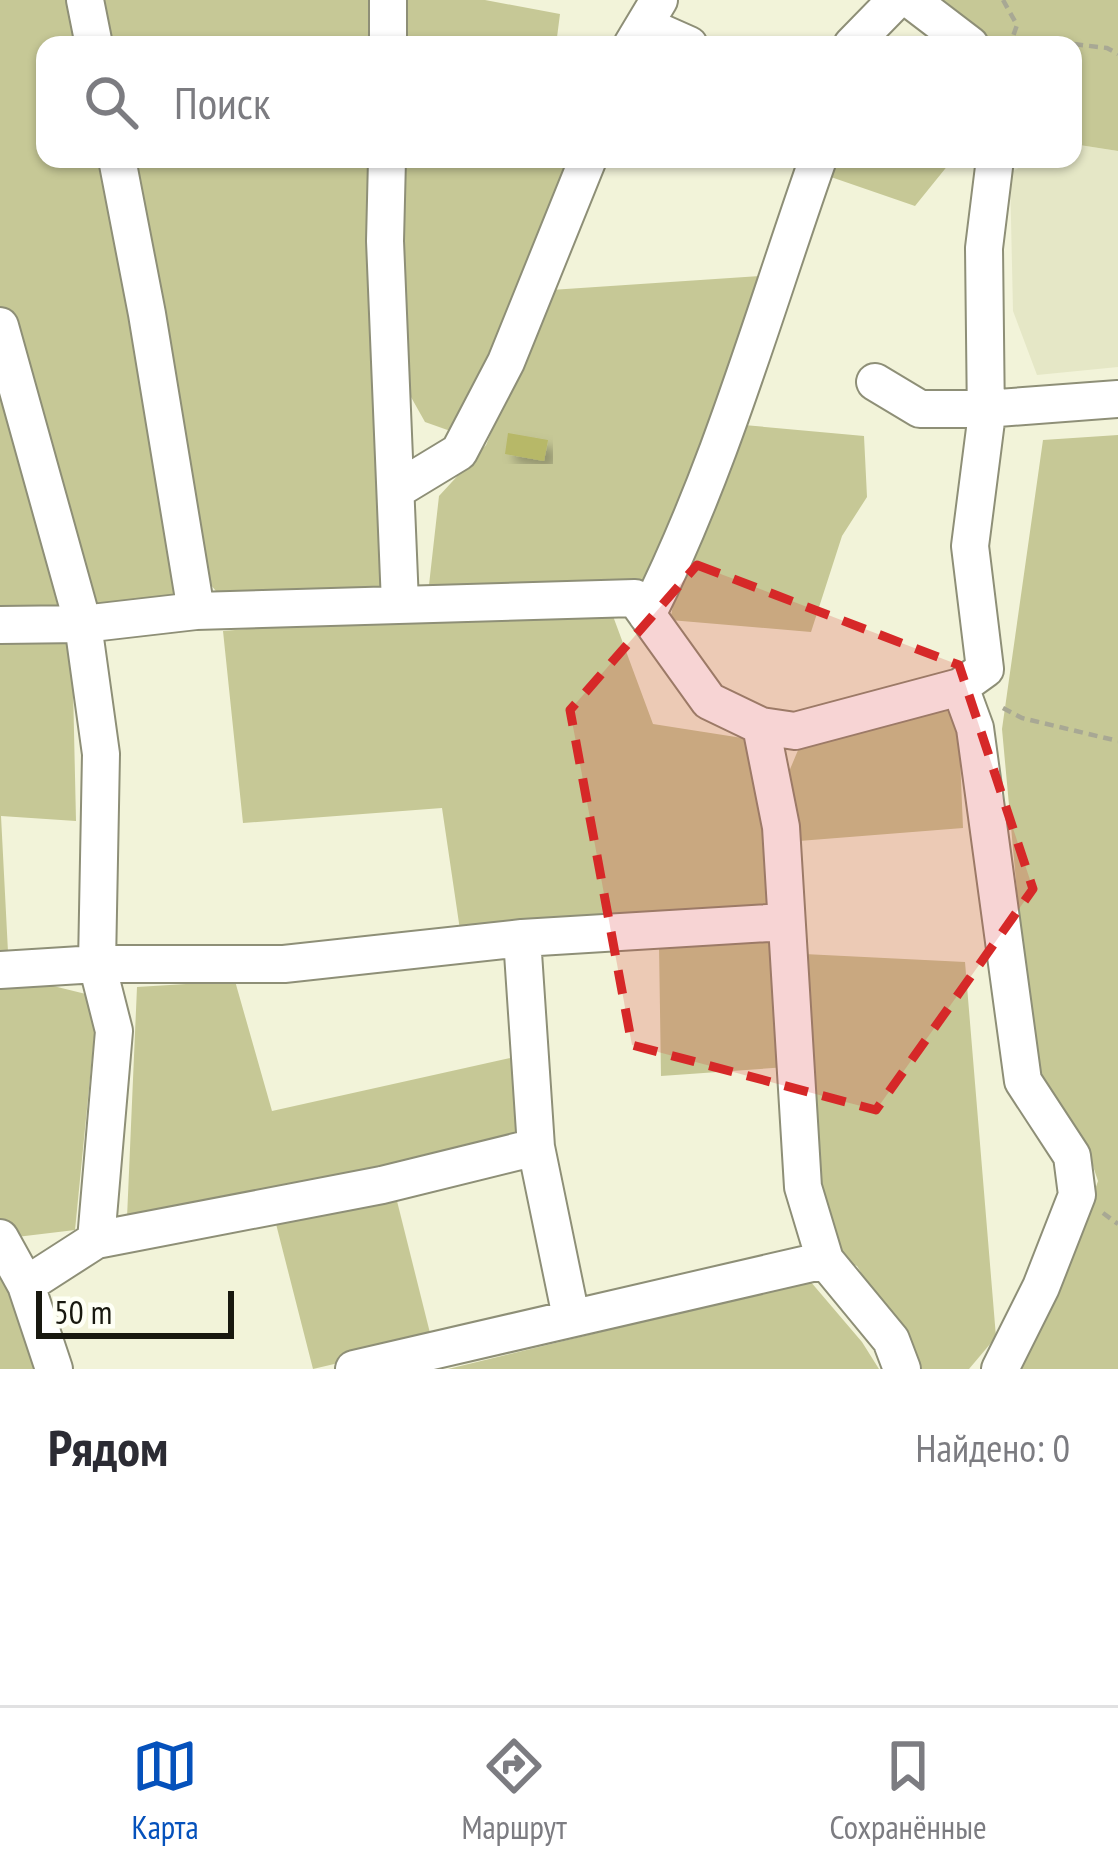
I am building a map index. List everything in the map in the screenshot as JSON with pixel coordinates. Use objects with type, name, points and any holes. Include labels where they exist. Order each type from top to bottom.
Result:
[{"type":"street","points":[[86,0],[92,36]]},
{"type":"street","points":[[388,0],[388,36]]},
{"type":"street","points":[[862,36],[896,0]]},
{"type":"street","points":[[911,0],[958,36]]},
{"type":"street","points":[[118,168],[196,611]]},
{"type":"street","points":[[387,168],[385,241],[400,603]]},
{"type":"street","points":[[398,489],[459,452],[506,362],[584,168]]},
{"type":"street","points":[[647,615],[675,560],[815,168]]},
{"type":"street","points":[[0,625],[83,624],[196,611],[635,598],[709,700],[761,726],[794,731],[960,687],[985,668],[970,546],[986,409],[984,248],[993,168]]},
{"type":"street","points":[[0,326],[83,624],[101,754],[97,964],[114,1030],[96,1240]]},
{"type":"street","points":[[875,382],[920,409],[1118,399]]},
{"type":"street","points":[[960,687],[975,728],[1023,1081],[1072,1156],[1077,1195],[1041,1287],[1000,1369]]},
{"type":"street","points":[[761,726],[781,827],[803,1187],[825,1260],[891,1340],[902,1369]]},
{"type":"street","points":[[0,970],[97,964],[284,964],[522,938],[784,922]]},
{"type":"street","points":[[522,938],[536,1148],[571,1318]]},
{"type":"street","points":[[26,1285],[96,1240],[382,1185],[536,1148]]},
{"type":"street","points":[[0,1238],[26,1285],[54,1369]]},
{"type":"street","points":[[354,1369],[825,1260]]},
{"type":"path","points":[[1003,0],[1017,25],[1013,36]]},
{"type":"path","points":[[1082,45],[1118,53]]},
{"type":"path","points":[[960,687],[1022,718],[1118,741]]},
{"type":"highlighted area","points":[[697,565],[959,665],[1033,889],[876,1110],[632,1045],[570,710]]},
{"type":"shaded area","points":[[0,0],[76,0],[83,36],[36,36],[36,168],[108,168],[157,449],[176,605],[85,614],[0,328]]},
{"type":"shaded area","points":[[102,0],[376,0],[376,36],[109,36]]},
{"type":"shaded area","points":[[407,0],[485,0],[560,14],[557,36],[406,36]]},
{"type":"shaded area","points":[[937,0],[1118,0],[1118,151],[1082,145],[1082,36],[972,36]]},
{"type":"shaded area","points":[[1082,145],[1118,151],[1118,367],[1037,375],[1013,311],[1010,173],[1019,168],[1082,168]]},
{"type":"shaded area","points":[[133,168],[375,168],[390,586],[225,602],[201,573]]},
{"type":"shaded area","points":[[405,168],[568,168],[523,293],[456,433],[425,422],[402,381]]},
{"type":"shaded area","points":[[830,168],[946,168],[915,206],[828,176]]},
{"type":"shaded area","points":[[760,276],[730,384],[647,583],[429,585],[439,496],[486,445],[551,290]]},
{"type":"shaded area","points":[[0,393],[8,417],[60,615],[0,616]]},
{"type":"shaded area","points":[[744,425],[864,436],[867,497],[842,536],[811,632],[670,620],[679,577]]},
{"type":"shaded area","points":[[1118,435],[1118,1369],[1015,1369],[1058,1296],[1098,1181],[1085,1142],[1034,1077],[1002,729],[1043,440]]},
{"type":"shaded area","points":[[610,608],[653,724],[755,740],[772,913],[460,930],[442,808],[243,823],[223,631],[416,615]]},
{"type":"shaded area","points":[[0,637],[72,641],[76,821],[1,816],[8,952],[0,953]]},
{"type":"shaded area","points":[[958,709],[963,828],[799,841],[788,774],[804,736]]},
{"type":"shaded area","points":[[780,940],[787,1067],[661,1076],[659,945]]},
{"type":"shaded area","points":[[804,954],[965,962],[996,1337],[969,1369],[911,1369],[897,1332],[857,1266],[824,1254]]},
{"type":"shaded area","points":[[235,981],[272,1111],[519,1056],[528,1140],[127,1218],[137,987]]},
{"type":"shaded area","points":[[37,982],[98,997],[75,1230],[0,1239],[0,984]]},
{"type":"shaded area","points":[[395,1193],[432,1341],[313,1369],[275,1220]]},
{"type":"shaded area","points":[[0,1266],[48,1369],[0,1369]]},
{"type":"shaded area","points":[[810,1281],[879,1369],[448,1369]]},
{"type":"building","points":[[508,433],[548,440],[544,461],[505,454]]}]
